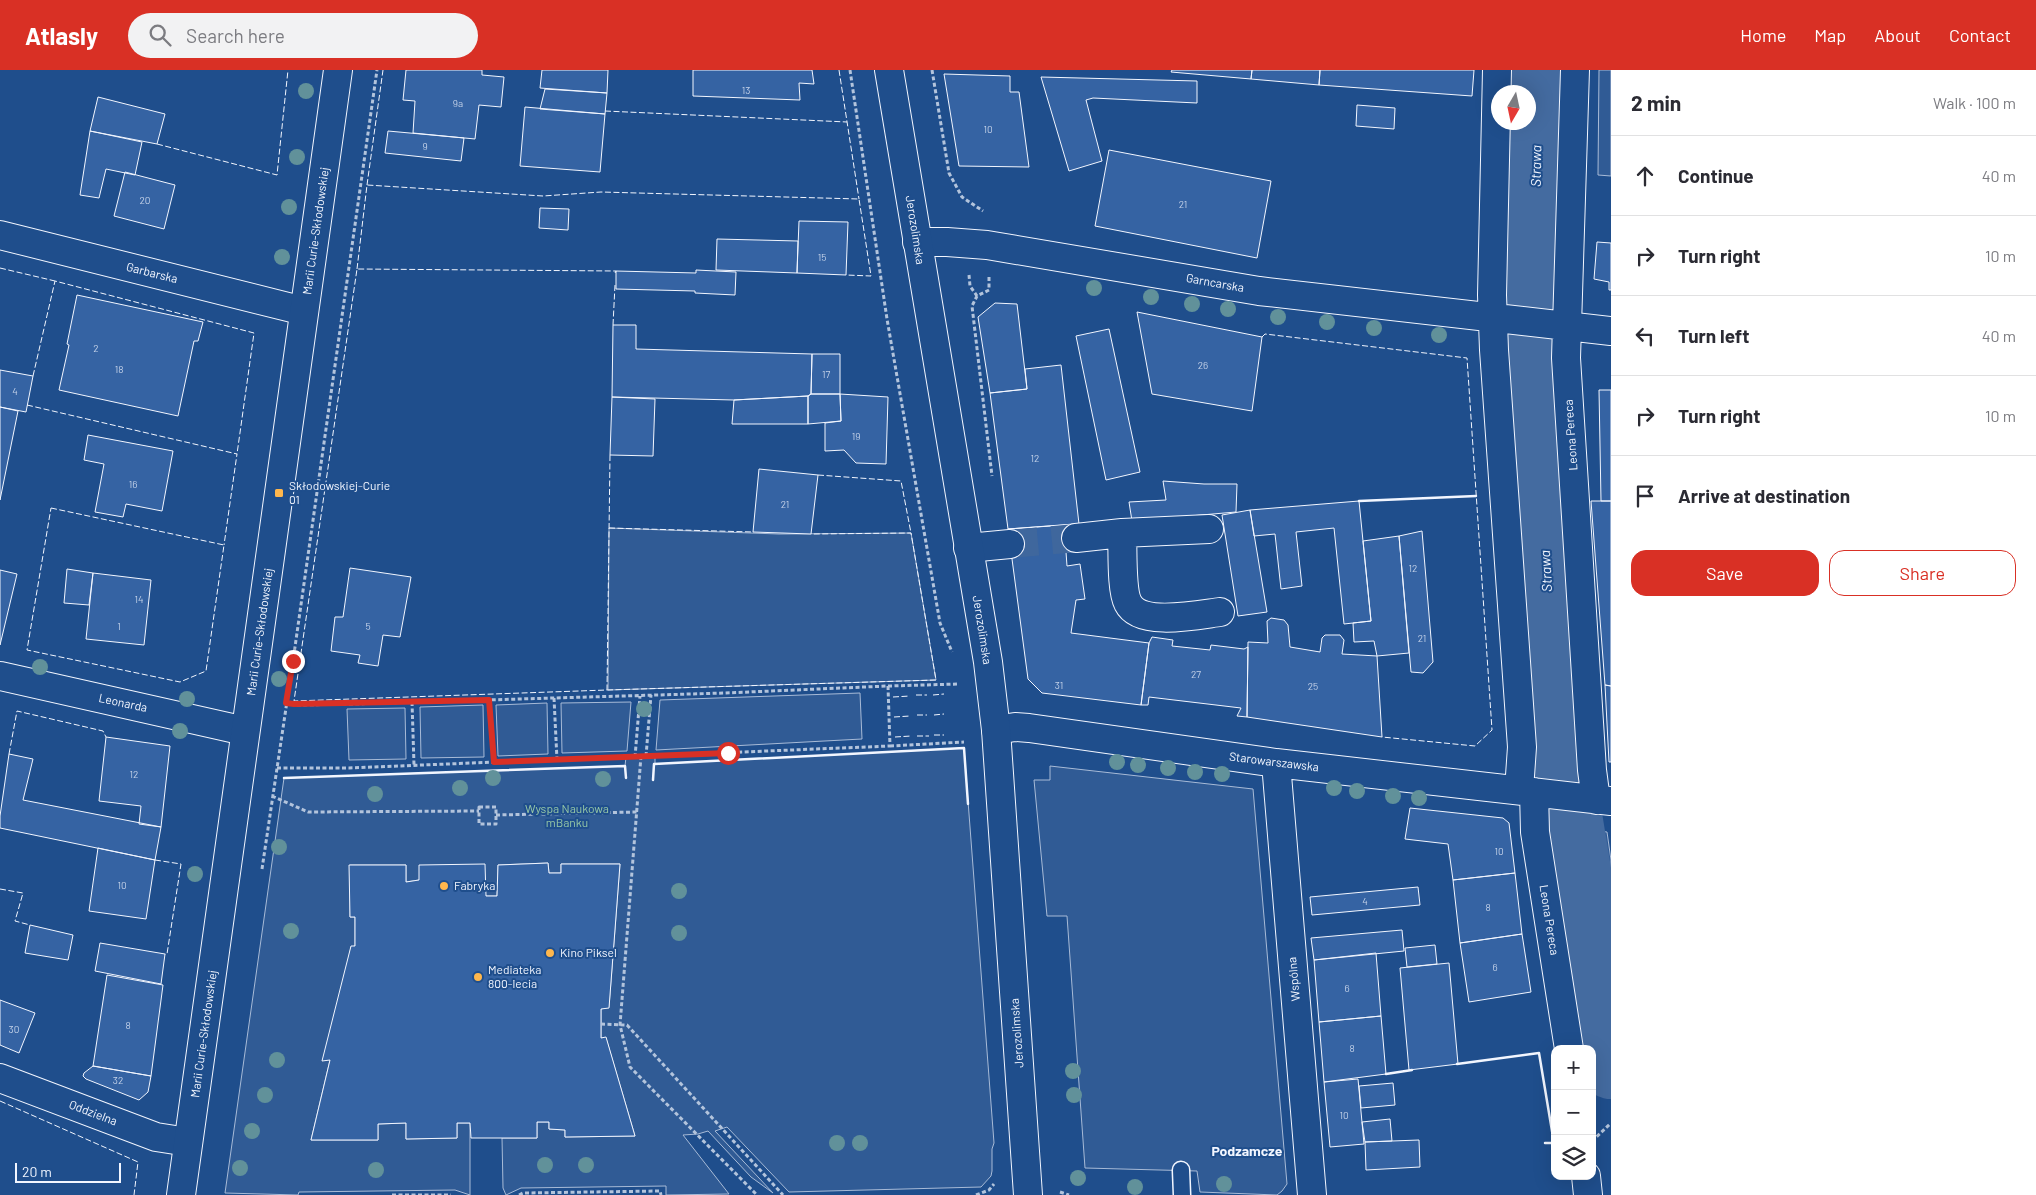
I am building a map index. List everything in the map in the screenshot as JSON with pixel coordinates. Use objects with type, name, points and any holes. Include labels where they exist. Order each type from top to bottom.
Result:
[{"type":"street","name":"Marii Curie-Skłodowskiej","points":[[181,1195],[338,70]]},
{"type":"street","name":"Jerozolimska","points":[[889,70],[988,662],[984,736],[1028,1195]]},
{"type":"street","name":"Leona Pereca","points":[[1497,70],[1504,319],[1522,747],[1535,792],[1535,832],[1567,1045]]},
{"type":"street","name":"Leona Pereca","points":[[1575,70],[1574,145],[1559,325],[1567,367],[1592,770],[1596,799]]},
{"type":"street","name":"Garbarska","points":[[0,235],[304,311]]},
{"type":"street","name":"Garncarska","points":[[917,242],[987,245],[1258,290],[1559,325]]},
{"type":"street","points":[[1559,325],[1611,331]]},
{"type":"street","points":[[1076,538],[1122,533],[1209,529]]},
{"type":"street","points":[[1122,533],[1124,592],[1128,603],[1135,611],[1145,615],[1166,617],[1220,612]]},
{"type":"street","points":[[968,548],[1010,544]]},
{"type":"street","name":"Leonarda","points":[[0,676],[245,731]]},
{"type":"street","name":"Starowarszawska","points":[[984,736],[1015,727],[1029,728],[1276,763],[1596,799]]},
{"type":"street","name":"Wspólna","points":[[1276,763],[1312,1195]]},
{"type":"street","name":"Oddzielna","points":[[0,1078],[156,1137],[188,1142]]},
{"type":"street","points":[[1586,1180],[1588,1195]]},
{"type":"lane","points":[[1181,1170],[1182,1195]]},
{"type":"path","points":[[376,70],[286,703],[349,704],[640,696],[964,684]]},
{"type":"path","points":[[850,70],[887,320],[940,623],[945,639],[956,659]]},
{"type":"path","points":[[932,70],[949,174],[957,190],[965,199]]},
{"type":"path","points":[[977,296],[972,306],[992,478]]},
{"type":"path","points":[[888,686],[890,746]]},
{"type":"path","points":[[646,756],[651,695]]},
{"type":"path","points":[[635,757],[640,696]]},
{"type":"path","points":[[554,698],[557,760]]},
{"type":"path","points":[[489,700],[494,762]]},
{"type":"path","points":[[412,702],[414,765]]},
{"type":"path","points":[[276,768],[349,768],[890,746],[984,736]]},
{"type":"path","points":[[641,756],[620,1025],[630,1067],[757,1195]]},
{"type":"path","points":[[272,796],[308,812],[479,811]]},
{"type":"path","points":[[479,807],[496,807],[496,815],[496,824],[479,824],[479,807]]},
{"type":"path","points":[[496,815],[637,812]]},
{"type":"path","points":[[601,1024],[627,1025],[783,1195]]},
{"type":"path","points":[[1596,1136],[1610,1124]]},
{"type":"path","points":[[519,1195],[523,1193],[660,1191],[661,1195]]},
{"type":"path","points":[[392,1195],[451,1195]]},
{"type":"shaded area","points":[[1509,70],[1524,70],[1524,85],[1508,85]]},
{"type":"shaded area","points":[[1551,70],[1563,70],[1557,289],[1543,288],[1550,207]]},
{"type":"shaded area","points":[[1599,70],[1611,70],[1611,176],[1598,175]]},
{"type":"shaded area","points":[[1508,130],[1523,130],[1522,192],[1515,287],[1504,286]]},
{"type":"shaded area","points":[[1509,363],[1520,364],[1541,733],[1545,753],[1533,753]]},
{"type":"shaded area","points":[[609,528],[779,534],[911,533],[936,680],[608,690]]},
{"type":"shaded area","points":[[860,693],[862,739],[656,750],[660,700]]},
{"type":"shaded area","points":[[631,702],[627,751],[562,753],[561,703]]},
{"type":"shaded area","points":[[547,703],[548,754],[498,756],[496,705]]},
{"type":"shaded area","points":[[483,705],[484,757],[421,758],[420,707]]},
{"type":"shaded area","points":[[405,708],[406,759],[349,760],[347,709]]},
{"type":"shaded area","points":[[964,748],[994,1143],[991,1176],[981,1187],[789,1192],[727,1127],[715,1131],[773,1193],[751,1177],[708,1131],[683,1135],[729,1194],[666,1195],[666,1186],[521,1188],[506,1195],[503,1188],[502,1138],[537,1138],[537,1122],[549,1122],[549,1129],[565,1130],[565,1137],[635,1136],[606,1038],[601,1038],[601,1009],[609,1007],[620,864],[561,864],[561,873],[549,873],[548,863],[498,865],[497,896],[486,896],[419,880],[406,882],[406,865],[350,865],[350,917],[355,917],[355,946],[351,947],[330,1060],[311,1140],[378,1140],[378,1124],[406,1123],[406,1139],[457,1138],[457,1123],[470,1123],[470,1195],[455,1190],[299,1192],[298,1195],[225,1193],[284,778],[625,766],[626,757],[646,756],[655,756],[655,764]]},
{"type":"shaded area","points":[[1050,766],[1253,789],[1287,1184],[1277,1195],[1200,1192],[1197,1171],[1085,1168],[1067,916],[1047,916],[1034,780],[1050,780]]},
{"type":"shaded area","points":[[1588,830],[1607,832],[1611,860],[1611,970]]},
{"type":"building","points":[[406,70],[482,70],[482,75],[504,77],[501,107],[479,105],[475,139],[413,133],[415,101],[403,100]]},
{"type":"building","points":[[542,70],[608,70],[607,93],[540,88]]},
{"type":"building","points":[[693,70],[812,70],[814,84],[799,83],[800,100],[693,96]]},
{"type":"building","points":[[1172,70],[1252,70],[1251,79],[1171,72]]},
{"type":"building","points":[[1252,70],[1320,70],[1319,85],[1251,79]]},
{"type":"building","points":[[1320,70],[1474,70],[1472,96],[1319,85]]},
{"type":"building","points":[[944,74],[1010,76],[1010,92],[1019,92],[1029,167],[959,166]]},
{"type":"building","points":[[1041,77],[1197,81],[1197,103],[1093,98],[1086,100],[1102,161],[1069,171]]},
{"type":"building","points":[[545,89],[607,93],[605,114],[540,109]]},
{"type":"building","points":[[98,97],[165,114],[157,144],[90,131]]},
{"type":"building","points":[[1357,105],[1395,108],[1394,129],[1356,126]]},
{"type":"building","points":[[525,107],[605,114],[600,172],[520,166]]},
{"type":"building","points":[[90,131],[142,142],[135,175],[106,169],[99,198],[80,195]]},
{"type":"building","points":[[388,131],[464,138],[461,161],[385,153]]},
{"type":"building","points":[[1109,150],[1271,181],[1257,258],[1095,226]]},
{"type":"building","points":[[125,172],[175,185],[164,229],[114,216]]},
{"type":"building","points":[[540,208],[569,209],[568,230],[539,228]]},
{"type":"building","points":[[799,221],[848,222],[846,275],[797,273]]},
{"type":"building","points":[[717,239],[798,241],[797,273],[716,270]]},
{"type":"building","points":[[1597,242],[1611,243],[1611,290],[1609,290],[1609,282],[1594,279]]},
{"type":"building","points":[[696,270],[736,272],[735,295],[695,293],[695,291],[616,289],[616,271],[696,273]]},
{"type":"building","points":[[77,295],[203,322],[198,341],[194,341],[178,416],[59,390]]},
{"type":"building","points":[[995,303],[1017,304],[1027,389],[990,393],[978,317]]},
{"type":"building","points":[[1137,312],[1262,337],[1252,411],[1152,394]]},
{"type":"building","points":[[613,325],[636,325],[636,349],[812,354],[811,394],[808,396],[734,400],[612,397]]},
{"type":"building","points":[[1109,329],[1140,472],[1106,480],[1076,336]]},
{"type":"building","points":[[812,354],[840,354],[840,394],[811,394]]},
{"type":"building","points":[[1061,365],[1079,524],[1008,529],[990,393],[1027,389],[1025,369]]},
{"type":"building","points":[[0,370],[33,376],[26,412],[0,407]]},
{"type":"building","points":[[1599,390],[1611,390],[1611,501],[1601,501]]},
{"type":"building","points":[[811,394],[840,394],[841,421],[808,424],[808,396]]},
{"type":"building","points":[[840,394],[888,397],[886,464],[856,463],[844,450],[825,451],[825,423],[841,421]]},
{"type":"building","points":[[808,396],[808,424],[732,424],[734,400]]},
{"type":"building","points":[[612,397],[655,399],[653,456],[610,455]]},
{"type":"building","points":[[0,407],[18,411],[0,500]]},
{"type":"building","points":[[88,435],[173,451],[162,511],[126,504],[123,517],[95,512],[104,464],[84,460]]},
{"type":"building","points":[[759,469],[818,475],[811,534],[753,532]]},
{"type":"building","points":[[1163,481],[1237,484],[1236,512],[1132,521],[1129,502],[1166,500]]},
{"type":"building","points":[[1359,501],[1371,621],[1344,624],[1334,528],[1296,532],[1302,586],[1281,589],[1275,534],[1254,536],[1250,510]]},
{"type":"building","points":[[1591,501],[1611,501],[1611,686],[1605,685]]},
{"type":"building","points":[[1250,510],[1267,612],[1238,616],[1222,515]]},
{"type":"building","points":[[1074,524],[1078,551],[1066,552],[1067,566],[1080,564],[1085,599],[1076,600],[1071,633],[1149,643],[1141,705],[1042,693],[1028,679],[1008,529]]},
{"type":"building","points":[[1422,531],[1433,662],[1423,673],[1411,672],[1399,536]]},
{"type":"building","points":[[1399,536],[1409,653],[1377,656],[1374,641],[1354,642],[1353,623],[1371,621],[1363,541]]},
{"type":"building","points":[[350,568],[411,577],[400,637],[383,635],[378,666],[358,663],[360,655],[331,651],[335,617],[343,617]]},
{"type":"building","points":[[67,569],[93,573],[89,605],[64,603]]},
{"type":"building","points":[[0,570],[17,574],[0,645]]},
{"type":"building","points":[[93,573],[151,580],[144,645],[86,639]]},
{"type":"building","points":[[1271,618],[1284,620],[1288,625],[1290,647],[1320,652],[1322,638],[1325,635],[1340,635],[1344,640],[1342,654],[1377,656],[1382,737],[1247,717],[1248,642],[1268,643],[1267,621]]},
{"type":"building","points":[[1152,637],[1173,640],[1172,646],[1210,650],[1211,645],[1244,649],[1248,647],[1247,717],[1237,716],[1241,708],[1149,697],[1148,705],[1141,705],[1149,643]]},
{"type":"building","points":[[1605,685],[1611,686],[1611,762],[1609,762]]},
{"type":"building","points":[[106,737],[170,746],[161,827],[139,824],[141,806],[99,801]]},
{"type":"building","points":[[9,754],[33,759],[23,800],[161,827],[155,860],[0,828]]},
{"type":"building","points":[[1410,808],[1503,818],[1509,823],[1515,873],[1453,880],[1448,844],[1405,839]]},
{"type":"building","points":[[98,848],[155,860],[146,919],[89,911]]},
{"type":"building","name":"Mediateka 800-lecia","points":[[548,863],[549,873],[561,873],[561,864],[620,864],[609,1008],[601,1009],[601,1038],[606,1037],[635,1136],[565,1137],[565,1130],[549,1129],[549,1122],[537,1122],[537,1138],[471,1138],[470,1123],[457,1123],[457,1138],[406,1139],[406,1123],[378,1124],[378,1140],[311,1140],[330,1060],[322,1061],[351,946],[355,946],[355,917],[350,917],[349,865],[406,865],[406,882],[419,880],[419,865],[485,864],[486,896],[497,896],[498,865]]},
{"type":"building","points":[[1515,873],[1522,934],[1460,943],[1453,880]]},
{"type":"building","points":[[1418,887],[1420,905],[1312,915],[1310,897]]},
{"type":"building","points":[[30,925],[73,935],[68,960],[25,953]]},
{"type":"building","points":[[1402,930],[1404,951],[1314,960],[1311,938]]},
{"type":"building","points":[[1522,934],[1531,992],[1469,1002],[1460,943]]},
{"type":"building","points":[[100,943],[165,954],[161,984],[95,971]]},
{"type":"building","points":[[1435,945],[1437,964],[1407,967],[1405,948]]},
{"type":"building","points":[[1376,953],[1381,1016],[1319,1022],[1314,960]]},
{"type":"building","points":[[1449,963],[1458,1064],[1409,1070],[1400,968]]},
{"type":"building","points":[[107,975],[163,985],[151,1076],[93,1066]]},
{"type":"building","points":[[0,1000],[35,1013],[19,1053],[0,1045]]},
{"type":"building","points":[[1381,1016],[1386,1074],[1324,1082],[1319,1022]]},
{"type":"building","points":[[93,1066],[151,1076],[148,1092],[139,1100],[86,1079],[83,1076],[84,1073]]},
{"type":"building","points":[[1358,1079],[1364,1144],[1330,1147],[1324,1082]]},
{"type":"building","points":[[1393,1083],[1395,1105],[1361,1108],[1359,1086]]},
{"type":"building","points":[[1390,1119],[1392,1141],[1365,1142],[1362,1122]]},
{"type":"building","points":[[1419,1140],[1420,1167],[1366,1170],[1365,1142]]},
{"type":"waterway","name":"Strawa","points":[[1537,70],[1534,365],[1555,723],[1611,1067]]},
{"type":"tunnel","points":[[1010,544],[1076,538]]},
{"type":"fence","points":[[157,144],[277,175],[288,70]]},
{"type":"fence","points":[[367,185],[383,70]]},
{"type":"fence","points":[[839,70],[859,199]]},
{"type":"fence","points":[[605,111],[847,122]]},
{"type":"fence","points":[[357,269],[367,185],[543,196],[601,192],[859,199],[871,276],[846,275]]},
{"type":"fence","points":[[0,268],[55,281]]},
{"type":"fence","points":[[610,455],[607,690],[294,701],[357,269],[616,271],[615,273]]},
{"type":"fence","points":[[33,376],[55,281],[254,333],[237,454]]},
{"type":"fence","points":[[613,325],[615,285]]},
{"type":"fence","points":[[1262,337],[1265,334],[1467,358],[1492,730],[1475,746],[1382,737]]},
{"type":"fence","points":[[27,405],[237,454],[224,545]]},
{"type":"fence","points":[[818,475],[901,481],[911,533]]},
{"type":"fence","points":[[51,508],[224,545],[206,671],[180,682],[27,650],[51,508]]},
{"type":"fence","points":[[609,528],[753,532]]},
{"type":"fence","points":[[607,690],[936,680],[911,533],[811,534]]},
{"type":"fence","points":[[933,695],[944,694]]},
{"type":"fence","points":[[916,695],[927,695]]},
{"type":"fence","points":[[893,697],[910,696]]},
{"type":"fence","points":[[9,754],[17,711],[103,731],[106,737]]},
{"type":"fence","points":[[934,715],[944,714]]},
{"type":"fence","points":[[917,715],[927,715]]},
{"type":"fence","points":[[894,717],[910,716]]},
{"type":"fence","points":[[934,735],[944,735]]},
{"type":"fence","points":[[895,737],[911,736]]},
{"type":"fence","points":[[917,736],[929,736]]},
{"type":"fence","points":[[155,860],[181,864],[167,954],[165,954]]},
{"type":"fence","points":[[0,889],[23,893],[15,921],[30,925]]},
{"type":"fence","points":[[0,1101],[138,1162],[134,1195]]},
{"type":"wall","points":[[1359,501],[1476,496]]},
{"type":"wall","points":[[653,780],[654,764],[964,748],[968,804]]},
{"type":"wall","points":[[284,778],[625,766],[626,778]]},
{"type":"wall","points":[[1457,1064],[1539,1053],[1554,1143],[1545,1143]]},
{"type":"wall","points":[[1386,1074],[1412,1070]]},
{"type":"place","name":"Skłodowskiej-Curie 01","points":[[279,493]]},
{"type":"place","name":"Fabryka","points":[[444,886]]},
{"type":"place","name":"Kino Piksel","points":[[550,953]]},
{"type":"place","name":"Mediateka 800-lecia","points":[[478,977]]},
{"type":"district","name":"Podzamcze","points":[[1247,1151]]},
{"type":"route","points":[[293,661],[286,703],[349,704],[489,700],[494,762],[728,753]]},
{"type":"park label","name":"Wyspa Naukowa mBanku","points":[[567,816]]}]
